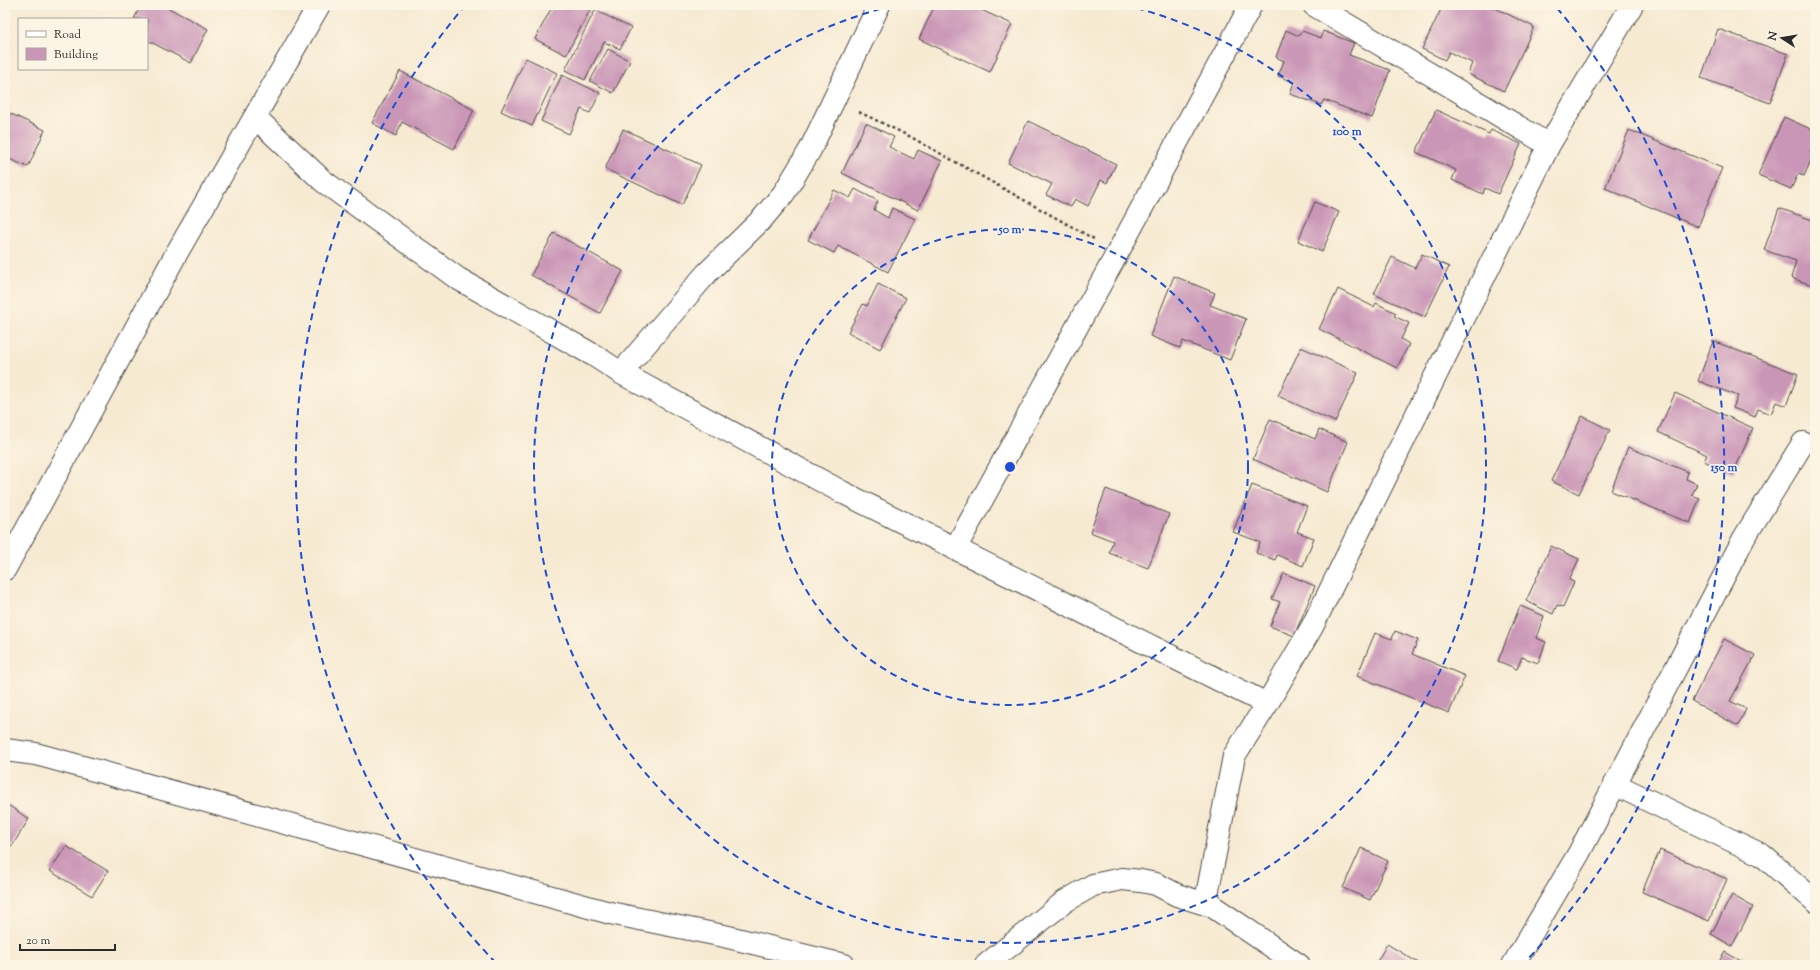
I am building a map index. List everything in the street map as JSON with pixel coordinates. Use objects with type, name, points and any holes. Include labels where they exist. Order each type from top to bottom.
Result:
[{"type":"street","points":[[5,569],[175,256],[256,118],[319,5]]},
{"type":"street","points":[[622,373],[706,274],[762,220],[784,193],[810,150],[879,5]]},
{"type":"street","points":[[955,549],[1118,252],[1251,5]]},
{"type":"street","points":[[1314,5],[1549,145]]},
{"type":"street","points":[[1212,906],[1207,895],[1234,756],[1267,704],[1312,627],[1549,145],[1632,5]]},
{"type":"street","points":[[256,118],[323,181],[457,278],[595,356],[622,373],[842,492],[1267,704]]},
{"type":"street","points":[[1513,965],[1579,853],[1744,538],[1803,443]]},
{"type":"street","points":[[5,750],[36,754],[610,913],[724,936],[844,965]]},
{"type":"street","points":[[1614,784],[1762,855],[1815,901]]},
{"type":"street","points":[[986,965],[1064,902],[1093,885],[1122,879],[1156,884],[1177,895],[1212,906],[1298,965]]},
{"type":"path","points":[[833,100],[909,136],[1118,252]]},
{"type":"building","points":[[141,5],[163,5],[208,29],[191,63],[148,41],[148,18],[134,18]]},
{"type":"building","points":[[553,5],[581,5],[590,10],[566,55],[535,39]]},
{"type":"building","points":[[935,5],[970,5],[1012,24],[990,72],[919,39]]},
{"type":"building","points":[[1443,5],[1489,5],[1534,27],[1504,91],[1468,74],[1472,63],[1449,52],[1445,60],[1422,49]]},
{"type":"building","points":[[595,10],[631,28],[620,49],[604,42],[585,80],[565,70]]},
{"type":"building","points":[[1718,29],[1788,54],[1770,103],[1701,78]]},
{"type":"building","points":[[1286,30],[1299,36],[1302,31],[1321,38],[1323,31],[1354,43],[1349,55],[1390,70],[1372,118],[1324,100],[1321,105],[1290,94],[1294,82],[1278,76],[1284,61],[1276,57]]},
{"type":"building","points":[[608,49],[630,61],[613,93],[590,81]]},
{"type":"building","points":[[526,58],[557,73],[532,126],[501,111]]},
{"type":"building","points":[[400,71],[474,110],[454,149],[402,122],[396,136],[372,123]]},
{"type":"building","points":[[562,75],[600,93],[590,113],[581,109],[569,134],[541,121]]},
{"type":"building","points":[[1436,110],[1489,134],[1491,130],[1521,144],[1498,194],[1485,188],[1483,194],[1452,180],[1456,170],[1416,152]]},
{"type":"building","points":[[5,111],[45,130],[28,167],[5,157]]},
{"type":"building","points":[[1784,117],[1815,131],[1815,141],[1810,152],[1814,154],[1804,176],[1798,174],[1791,189],[1758,175]]},
{"type":"building","points":[[1028,121],[1116,164],[1107,183],[1101,180],[1088,206],[1075,199],[1071,207],[1046,195],[1052,184],[1008,163]]},
{"type":"building","points":[[866,123],[894,137],[889,147],[914,159],[918,150],[942,161],[918,210],[842,173]]},
{"type":"building","points":[[623,129],[701,165],[682,205],[605,169]]},
{"type":"building","points":[[1629,130],[1722,168],[1698,227],[1605,188]]},
{"type":"building","points":[[855,189],[878,201],[874,210],[888,218],[892,208],[915,219],[888,272],[838,246],[834,253],[808,240],[834,190],[850,198]]},
{"type":"building","points":[[1315,202],[1339,212],[1322,252],[1298,241]]},
{"type":"building","points":[[1779,208],[1815,221],[1815,286],[1791,278],[1796,261],[1764,250]]},
{"type":"building","points":[[554,233],[623,271],[600,313],[531,275]]},
{"type":"building","points":[[1422,254],[1449,267],[1425,317],[1374,294],[1392,257],[1415,268]]},
{"type":"building","points":[[1174,276],[1215,293],[1210,305],[1246,319],[1230,360],[1183,341],[1180,348],[1150,336]]},
{"type":"building","points":[[878,284],[906,298],[880,349],[848,332],[863,304],[867,306]]},
{"type":"building","points":[[1338,289],[1374,307],[1376,303],[1396,313],[1394,316],[1409,323],[1401,339],[1409,344],[1397,368],[1319,329]]},
{"type":"building","points":[[1713,341],[1798,374],[1786,406],[1776,402],[1771,414],[1758,409],[1755,417],[1733,408],[1738,396],[1698,381]]},
{"type":"building","points":[[1301,347],[1358,373],[1335,422],[1278,396]]},
{"type":"building","points":[[1675,393],[1753,428],[1733,474],[1704,461],[1707,455],[1658,432]]},
{"type":"building","points":[[1582,416],[1610,430],[1579,494],[1551,481]]},
{"type":"building","points":[[1270,419],[1315,439],[1319,429],[1348,442],[1327,492],[1253,459]]},
{"type":"building","points":[[1628,447],[1688,472],[1686,479],[1697,484],[1692,495],[1700,498],[1690,523],[1611,491]]},
{"type":"building","points":[[1252,485],[1307,506],[1297,532],[1314,538],[1303,566],[1277,555],[1275,560],[1256,553],[1260,542],[1233,532]]},
{"type":"building","points":[[1106,489],[1169,514],[1148,568],[1109,553],[1113,541],[1090,532]]},
{"type":"building","points":[[1551,546],[1579,559],[1569,580],[1574,582],[1563,607],[1557,605],[1553,614],[1526,601]]},
{"type":"building","points":[[1284,573],[1315,586],[1294,636],[1270,626],[1280,602],[1272,599]]},
{"type":"building","points":[[1520,606],[1544,616],[1536,638],[1546,642],[1538,663],[1522,657],[1517,669],[1498,661]]},
{"type":"building","points":[[1395,631],[1418,640],[1412,654],[1465,676],[1449,713],[1357,676],[1375,633],[1392,639]]},
{"type":"building","points":[[1724,639],[1755,655],[1730,701],[1746,709],[1738,726],[1692,701]]},
{"type":"building","points":[[5,803],[29,819],[12,846],[5,841]]},
{"type":"building","points":[[66,846],[108,871],[92,896],[50,871]]},
{"type":"building","points":[[1361,848],[1388,861],[1370,900],[1343,888]]},
{"type":"building","points":[[1660,850],[1727,879],[1709,921],[1642,892]]},
{"type":"building","points":[[1732,895],[1753,907],[1732,946],[1711,934]]},
{"type":"building","points":[[1387,944],[1422,965],[1375,965]]},
{"type":"building","points":[[1725,952],[1748,965],[1717,965]]}]
